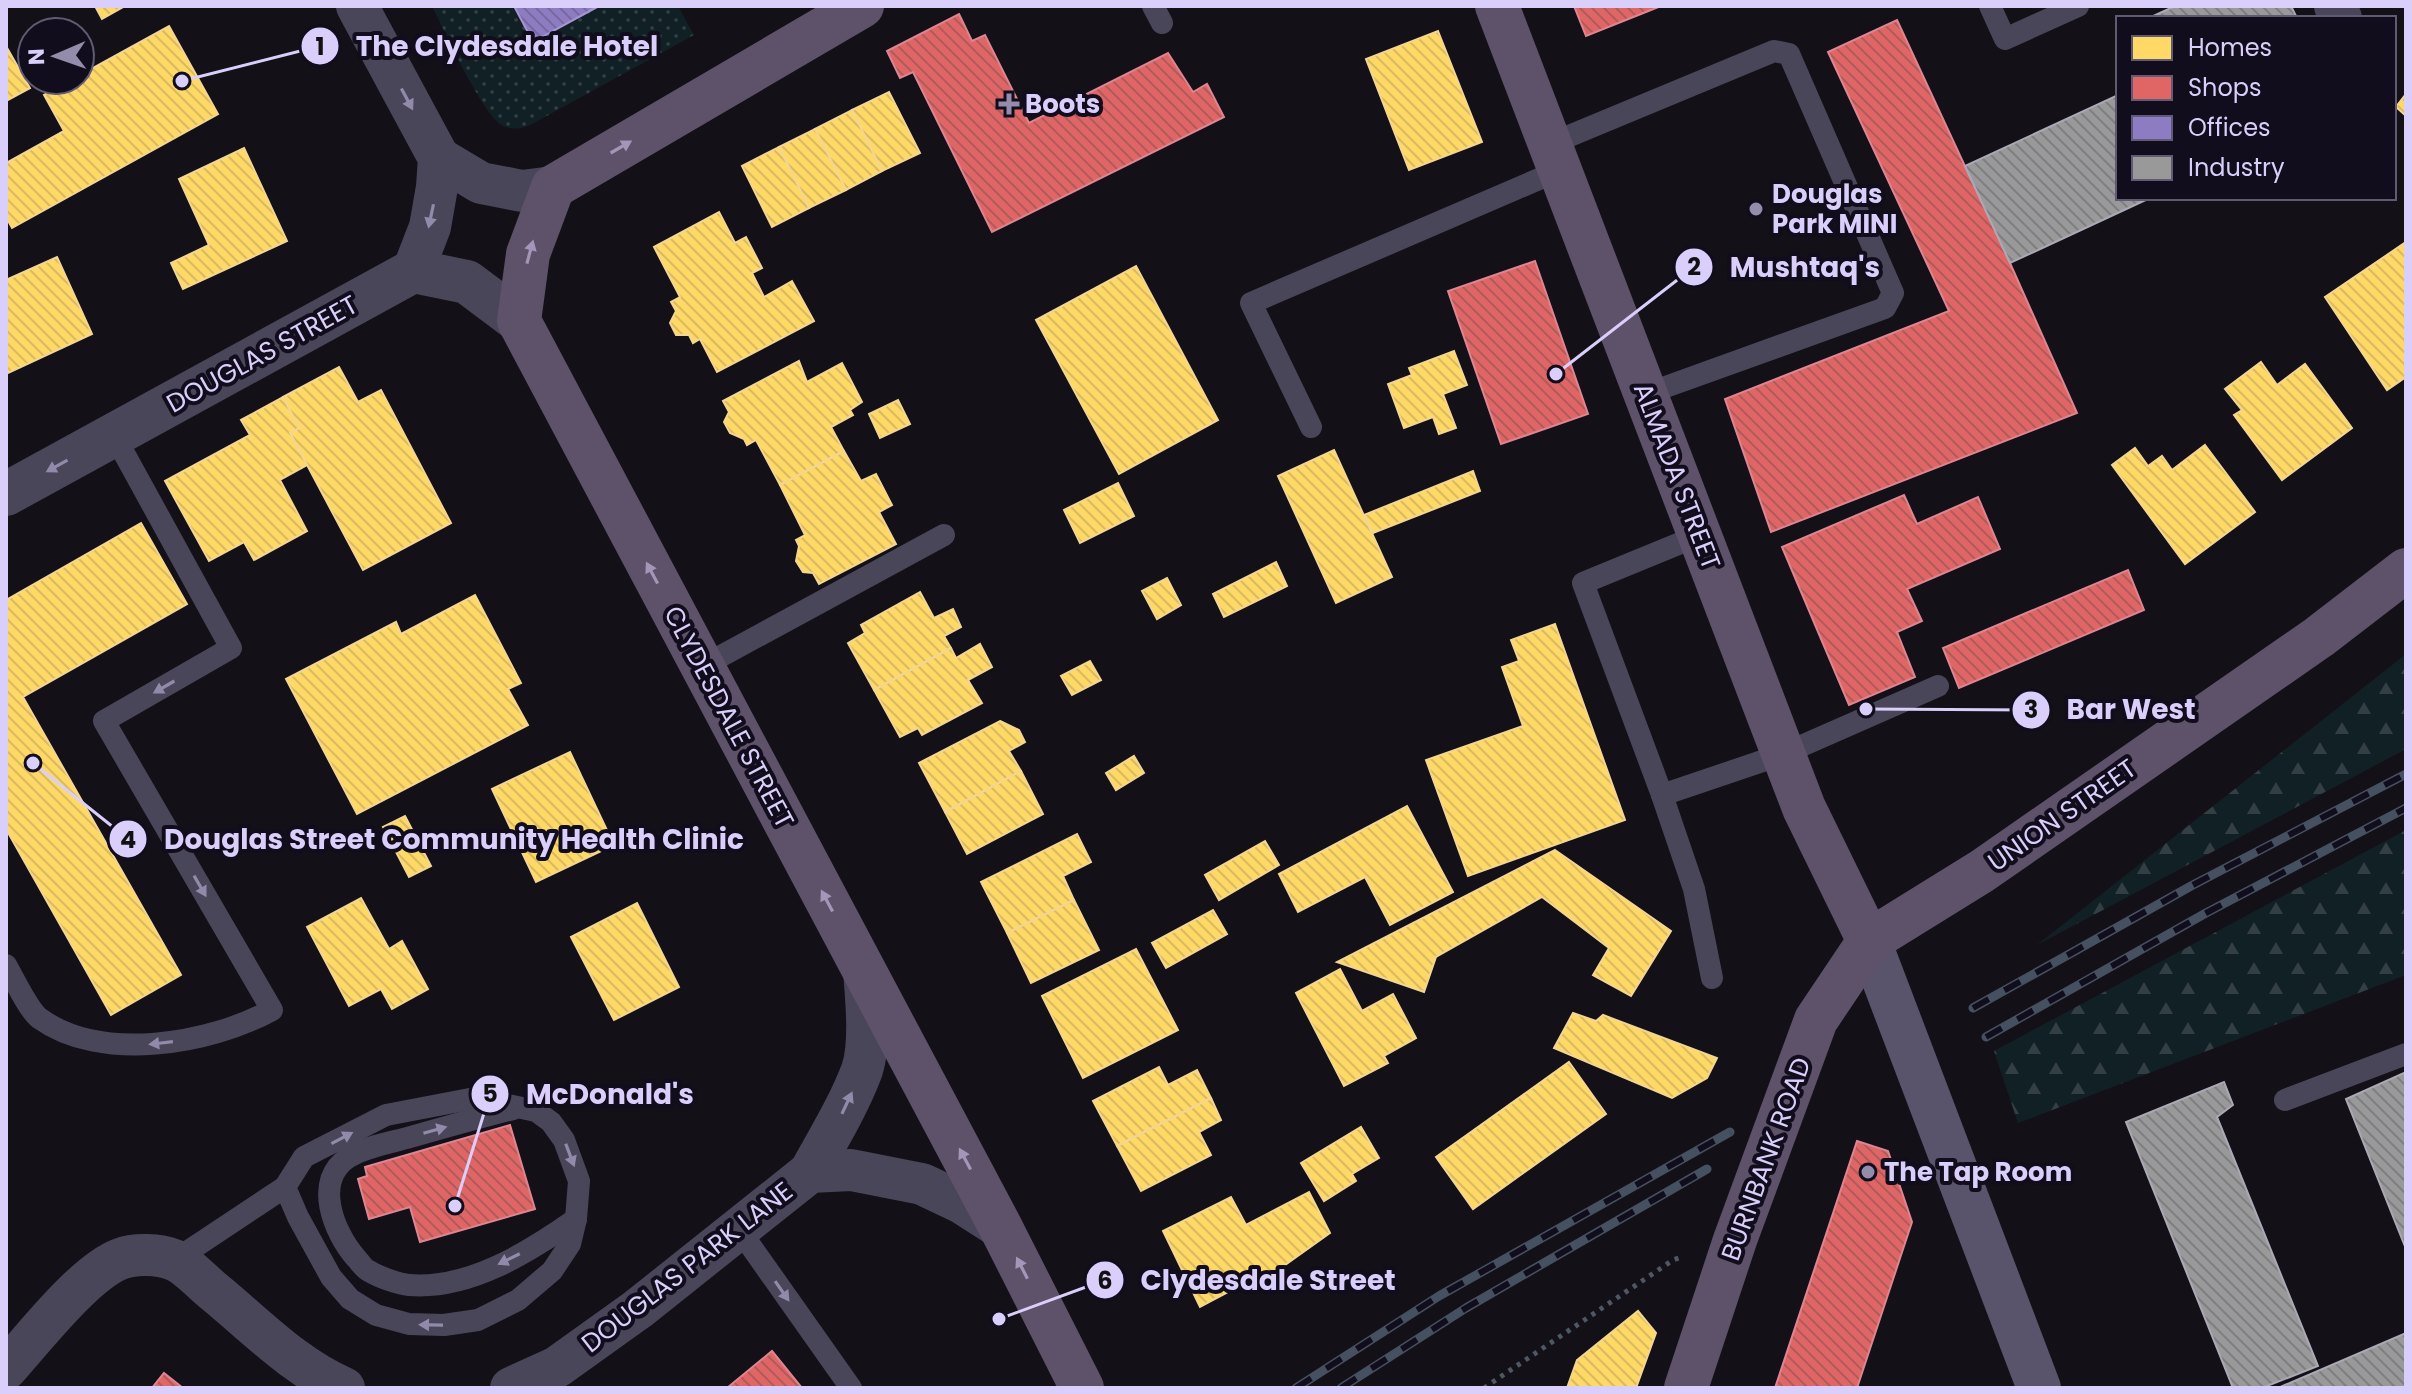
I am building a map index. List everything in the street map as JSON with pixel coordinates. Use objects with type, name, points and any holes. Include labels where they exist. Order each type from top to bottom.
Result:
[{"type":"main road","points":[[519,321],[528,254],[553,187],[862,6]]},
{"type":"main road","name":"ALMADA STREET","points":[[1497,6],[1804,808],[1869,941]]},
{"type":"main road","name":"CLYDESDALE STREET","points":[[519,321],[1001,1228],[1082,1388]]},
{"type":"main road","name":"UNION STREET","points":[[1869,941],[1982,871],[2319,637],[2406,570]]},
{"type":"main road","points":[[1869,941],[2039,1388]]},
{"type":"main road","name":"BURNBANK ROAD","points":[[1686,1388],[1735,1240],[1816,1020],[1869,941]]},
{"type":"street","points":[[357,6],[439,158],[481,183],[522,191],[553,187]]},
{"type":"street","points":[[439,158],[430,227],[413,271],[467,282],[519,321]]},
{"type":"street","name":"DOUGLAS STREET","points":[[6,494],[413,271]]},
{"type":"street","points":[[810,1172],[863,1068],[867,1022],[864,970]]},
{"type":"street","name":"DOUGLAS PARK LANE","points":[[524,1386],[557,1367],[638,1309],[810,1172],[851,1170],[922,1184],[962,1203],[1001,1228]]},
{"type":"street","points":[[6,1369],[63,1304],[96,1274],[119,1259],[141,1255],[175,1260],[286,1353],[321,1378],[344,1388]]},
{"type":"lane","points":[[1990,6],[2005,39],[2078,6]]},
{"type":"lane","points":[[1311,427],[1251,303],[1774,51],[1789,54],[1893,293],[1885,308],[1646,394]]},
{"type":"lane","points":[[6,965],[37,1017],[66,1032],[105,1042],[150,1045],[203,1037],[250,1022],[272,1010],[104,721],[231,648],[114,435]]},
{"type":"lane","points":[[701,667],[944,535]]},
{"type":"lane","points":[[1700,535],[1583,583],[1694,889],[1712,978]]},
{"type":"lane","points":[[1662,795],[1783,754],[1938,686]]},
{"type":"lane","points":[[2285,1100],[2406,1054]]},
{"type":"lane","points":[[175,1260],[285,1187],[304,1157],[386,1115],[475,1098],[536,1111],[551,1122],[564,1140],[579,1181],[576,1219],[570,1244],[552,1271],[518,1300],[478,1320],[444,1325],[409,1324],[376,1315],[350,1299],[331,1277],[285,1187]]},
{"type":"lane","points":[[520,1107],[348,1157],[333,1173],[328,1195],[333,1219],[346,1247],[367,1271],[406,1285],[437,1285],[482,1273],[545,1241],[576,1219]]},
{"type":"lane","points":[[738,1228],[851,1388]]},
{"type":"path","points":[[1484,1388],[1673,1260],[1735,1240]]},
{"type":"green space","points":[[432,6],[514,6],[534,42],[599,6],[678,6],[694,35],[534,123],[511,128],[503,126],[485,106]]},
{"type":"green space","points":[[2406,654],[2406,749],[2037,945]]},
{"type":"green space","points":[[2406,830],[2406,975],[2018,1123],[1994,1051]]},
{"type":"building: Homes","points":[[95,6],[125,6],[102,19]]},
{"type":"building: Homes","points":[[169,26],[218,114],[12,228],[6,217],[6,163],[64,131],[45,96],[96,96],[96,66]]},
{"type":"building: Homes","points":[[1438,31],[1482,142],[1409,170],[1366,59]]},
{"type":"building: Homes","points":[[6,46],[16,64],[16,96],[6,101]]},
{"type":"building: Homes","points":[[889,92],[920,153],[882,171],[852,110]]},
{"type":"building: Homes","points":[[2406,94],[2406,116],[2396,107]]},
{"type":"building: Homes","points":[[852,110],[882,171],[846,190],[815,129]]},
{"type":"building: Homes","points":[[815,129],[846,190],[809,208],[779,147]]},
{"type":"building: Homes","points":[[779,147],[809,208],[772,227],[742,166]]},
{"type":"building: Homes","points":[[244,148],[287,241],[183,289],[171,263],[209,245],[179,179]]},
{"type":"building: Homes","points":[[719,212],[735,243],[746,237],[762,268],[752,273],[764,297],[792,281],[814,321],[717,372],[700,339],[693,343],[689,335],[676,335],[670,323],[676,311],[671,302],[680,297],[654,247]]},
{"type":"building: Homes","points":[[2406,242],[2406,377],[2387,390],[2325,297]]},
{"type":"building: Homes","points":[[57,257],[92,334],[6,374],[6,280]]},
{"type":"building: Homes","points":[[1136,266],[1218,420],[1119,474],[1036,320]]},
{"type":"building: Homes","points":[[1454,351],[1467,385],[1443,394],[1456,428],[1439,434],[1433,417],[1404,428],[1388,384],[1412,375],[1409,368]]},
{"type":"building: Homes","points":[[799,361],[807,382],[842,363],[862,402],[850,410],[853,415],[831,427],[844,451],[780,485],[756,440],[747,445],[744,439],[730,433],[724,422],[729,412],[723,401]]},
{"type":"building: Homes","points":[[2261,362],[2277,385],[2305,364],[2352,428],[2282,480],[2234,415],[2242,410],[2225,389]]},
{"type":"building: Homes","points":[[339,367],[358,402],[381,390],[451,523],[363,570],[290,433],[299,428],[283,397]]},
{"type":"building: Homes","points":[[283,397],[299,428],[290,433],[307,465],[280,480],[307,531],[254,560],[244,542],[209,561],[165,481],[250,435],[241,420]]},
{"type":"building: Homes","points":[[898,400],[910,424],[880,438],[869,414]]},
{"type":"building: Homes","points":[[2205,445],[2255,512],[2185,564],[2112,465],[2135,448],[2148,466],[2162,456],[2172,470]]},
{"type":"building: Homes","points":[[1334,450],[1392,577],[1336,603],[1278,476]]},
{"type":"building: Homes","points":[[844,451],[861,481],[876,474],[892,505],[879,512],[896,544],[819,584],[813,573],[803,572],[796,561],[799,546],[796,540],[805,535],[780,485]]},
{"type":"building: Homes","points":[[1473,471],[1480,491],[1373,533],[1364,515]]},
{"type":"building: Homes","points":[[1118,483],[1134,516],[1080,543],[1064,510]]},
{"type":"building: Homes","points":[[141,523],[187,604],[23,697],[181,975],[111,1015],[6,829],[6,600]]},
{"type":"building: Homes","points":[[1276,562],[1287,586],[1224,617],[1213,594]]},
{"type":"building: Homes","points":[[1167,578],[1181,605],[1157,619],[1142,591]]},
{"type":"building: Homes","points":[[920,592],[934,618],[953,609],[961,627],[944,636],[951,648],[874,690],[848,643],[865,633],[861,625]]},
{"type":"building: Homes","points":[[475,595],[521,683],[508,689],[528,725],[357,814],[286,679],[396,622],[401,634]]},
{"type":"building: Homes","points":[[1555,624],[1625,820],[1468,876],[1426,760],[1523,726],[1502,667],[1519,661],[1511,640]]},
{"type":"building: Homes","points":[[980,644],[992,667],[968,680],[982,703],[922,735],[918,728],[900,737],[874,690],[951,648],[956,658]]},
{"type":"building: Homes","points":[[1090,661],[1101,680],[1072,695],[1061,676]]},
{"type":"building: Homes","points":[[1000,721],[1019,730],[1025,742],[1009,751],[1021,771],[945,812],[919,763]]},
{"type":"building: Homes","points":[[570,752],[614,845],[536,882],[492,789]]},
{"type":"building: Homes","points":[[1134,756],[1144,773],[1116,790],[1106,773]]},
{"type":"building: Homes","points":[[1021,771],[1043,814],[967,854],[945,812]]},
{"type":"building: Homes","points":[[1407,806],[1453,892],[1390,925],[1365,877],[1298,912],[1279,874]]},
{"type":"building: Homes","points":[[405,816],[431,866],[409,877],[383,827]]},
{"type":"building: Homes","points":[[1077,834],[1091,862],[1063,876],[1074,900],[1007,933],[981,882]]},
{"type":"building: Homes","points":[[1265,841],[1279,865],[1219,900],[1205,875]]},
{"type":"building: Homes","points":[[1555,850],[1671,931],[1631,996],[1593,975],[1609,948],[1542,897],[1436,957],[1424,992],[1337,962]]},
{"type":"building: Homes","points":[[361,898],[389,949],[402,941],[428,989],[392,1009],[381,989],[349,1006],[307,927]]},
{"type":"building: Homes","points":[[1074,900],[1099,950],[1031,983],[1007,933]]},
{"type":"building: Homes","points":[[637,903],[679,987],[614,1020],[571,937]]},
{"type":"building: Homes","points":[[1213,910],[1227,934],[1166,968],[1152,943]]},
{"type":"building: Homes","points":[[1136,949],[1178,1030],[1083,1078],[1042,996]]},
{"type":"building: Homes","points":[[1340,969],[1362,1011],[1393,994],[1416,1038],[1384,1056],[1388,1063],[1344,1086],[1296,993]]},
{"type":"building: Homes","points":[[1573,1013],[1596,1021],[1603,1015],[1717,1058],[1707,1078],[1672,1098],[1554,1048]]},
{"type":"building: Homes","points":[[1569,1062],[1606,1114],[1473,1209],[1436,1157]]},
{"type":"building: Homes","points":[[1159,1067],[1168,1085],[1197,1070],[1211,1098],[1117,1146],[1093,1101]]},
{"type":"building: Homes","points":[[1211,1098],[1221,1120],[1199,1132],[1211,1155],[1141,1191],[1117,1146]]},
{"type":"building: Homes","points":[[1361,1127],[1379,1158],[1352,1174],[1356,1181],[1324,1201],[1301,1163]]},
{"type":"building: Homes","points":[[1309,1192],[1330,1233],[1264,1280],[1260,1275],[1200,1307],[1163,1231],[1231,1197],[1246,1225]]},
{"type":"building: Homes","points":[[1638,1311],[1656,1333],[1636,1388],[1567,1388],[1577,1360]]},
{"type":"building: Shops","points":[[1574,6],[1661,6],[1586,36]]},
{"type":"building: Shops","points":[[959,14],[972,41],[985,35],[1029,123],[1168,53],[1193,92],[1207,84],[1224,117],[992,232],[913,72],[900,78],[887,51]]},
{"type":"building: Shops","points":[[1897,20],[2077,413],[1771,532],[1725,399],[1949,311],[1828,52]]},
{"type":"building: Shops","points":[[1535,261],[1588,414],[1501,444],[1448,291]]},
{"type":"building: Shops","points":[[1904,495],[1917,524],[1978,497],[2000,549],[1907,589],[1922,621],[1897,632],[1915,677],[1849,705],[1782,547]]},
{"type":"building: Shops","points":[[2128,570],[2144,610],[1959,688],[1943,648]]},
{"type":"building: Shops","points":[[510,1125],[535,1209],[420,1242],[410,1207],[369,1219],[358,1179],[367,1176],[365,1167]]},
{"type":"building: Shops","points":[[1857,1141],[1888,1151],[1912,1222],[1857,1388],[1775,1388]]},
{"type":"building: Shops","points":[[772,1351],[802,1388],[727,1388]]},
{"type":"building: Shops","points":[[164,1373],[183,1388],[152,1388]]},
{"type":"building: Offices","points":[[514,6],[599,6],[533,42]]},
{"type":"building: Industry","points":[[2175,6],[2291,6],[2296,16],[2153,16]]},
{"type":"building: Industry","points":[[2116,96],[2116,200],[2146,200],[2010,263],[1965,166]]},
{"type":"building: Industry","points":[[2406,1072],[2406,1249],[2346,1099]]},
{"type":"building: Industry","points":[[2224,1082],[2233,1105],[2217,1117],[2318,1366],[2262,1388],[2233,1388],[2126,1122]]},
{"type":"building: Industry","points":[[2406,1333],[2406,1388],[2278,1388]]},
{"type":"railway","points":[[1973,1008],[2191,886],[2406,774]]},
{"type":"railway","points":[[1986,1037],[2206,913],[2406,808]]},
{"type":"railway","points":[[1296,1388],[1439,1296],[1730,1132]]},
{"type":"railway","points":[[1341,1388],[1466,1308],[1707,1169]]},
{"type":"place","name":"The Clydesdale Hotel","points":[[182,81]]},
{"type":"place","name":"Boots","points":[[1009,104]]},
{"type":"place","name":"Douglas Park MINI","points":[[1756,209]]},
{"type":"place","name":"Mushtaq's","points":[[1556,374]]},
{"type":"place","name":"Bar West","points":[[1866,709]]},
{"type":"place","name":"Douglas Street Community Health Clinic","points":[[33,763]]},
{"type":"place","name":"The Tap Room","points":[[1868,1172]]},
{"type":"place","name":"McDonald's","points":[[455,1206]]},
{"type":"place","name":"Clydesdale Street","points":[[999,1319]]}]
